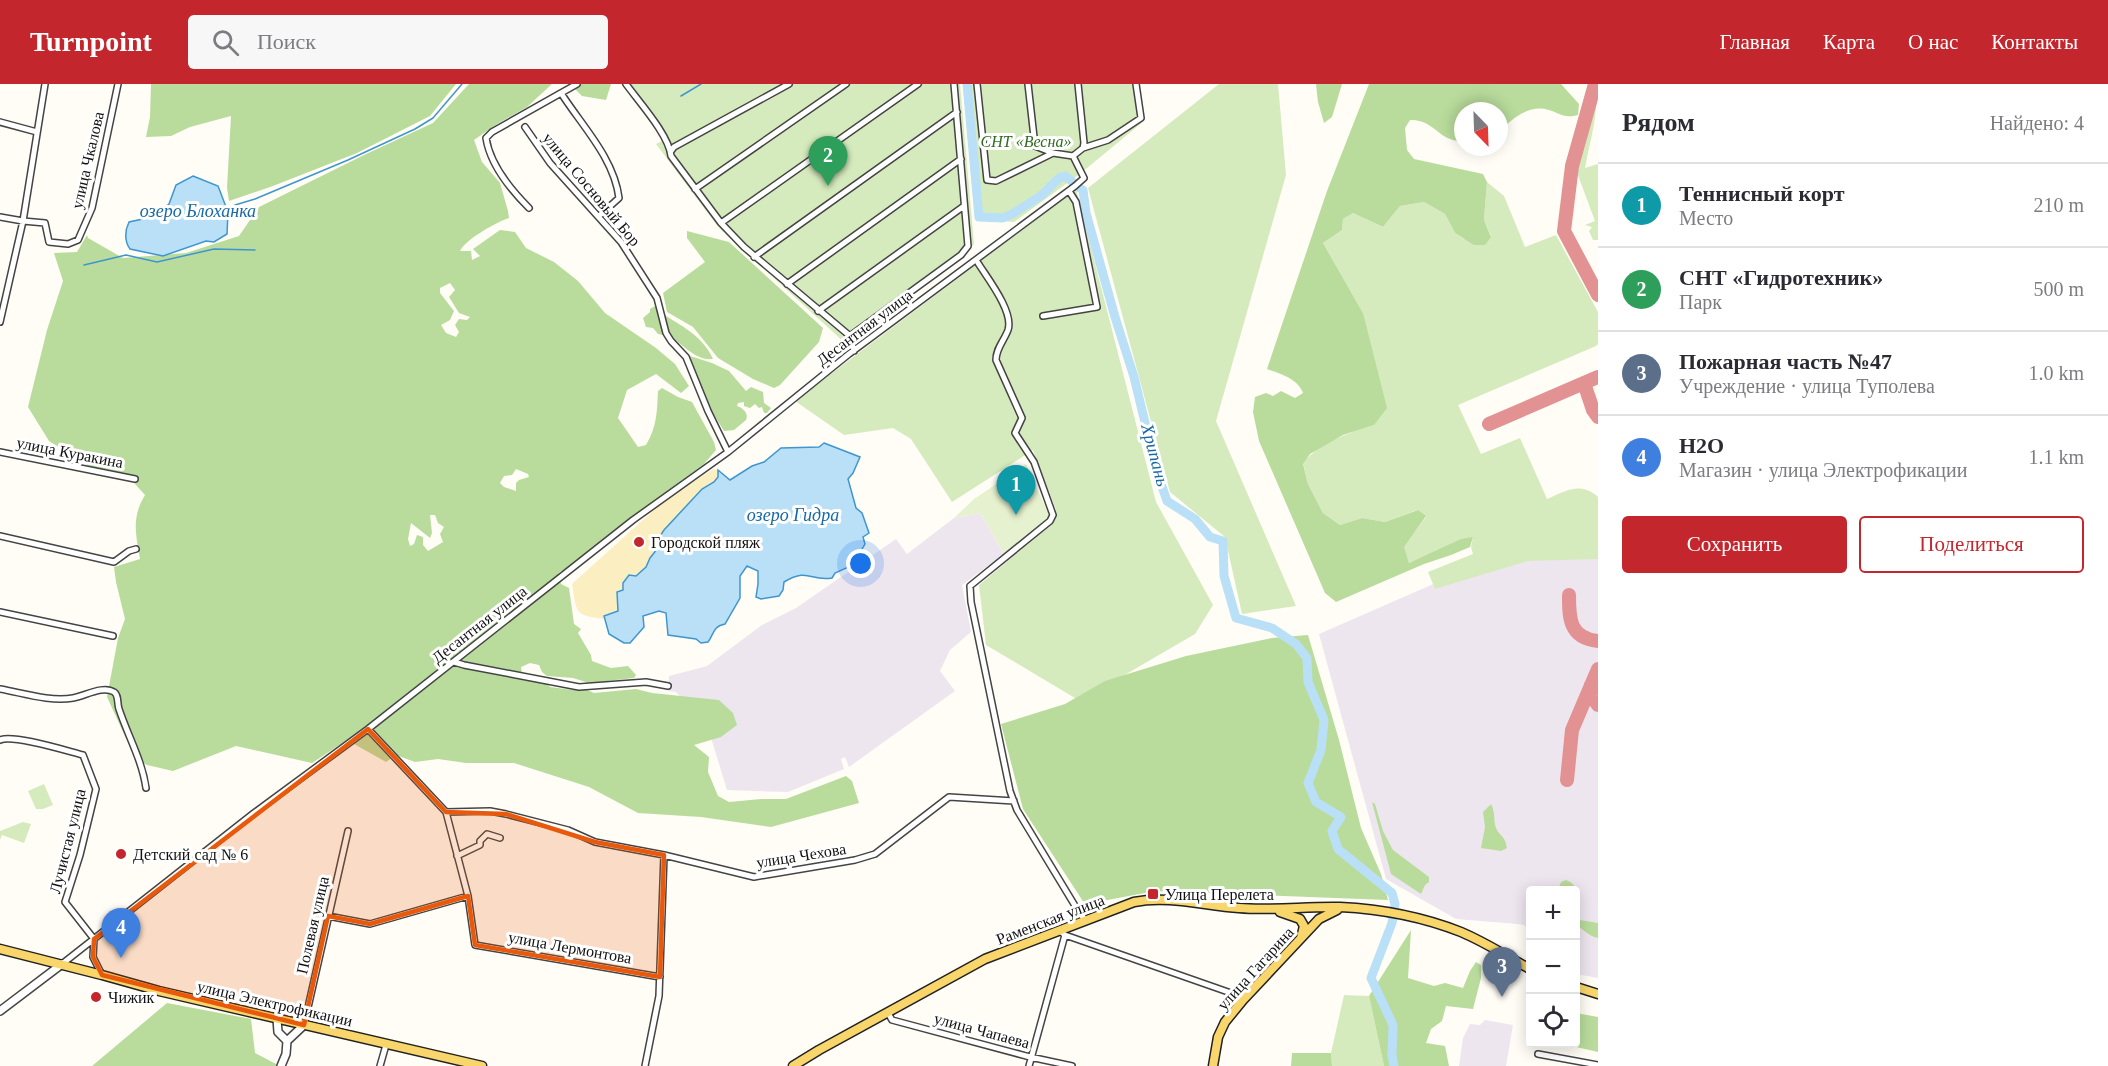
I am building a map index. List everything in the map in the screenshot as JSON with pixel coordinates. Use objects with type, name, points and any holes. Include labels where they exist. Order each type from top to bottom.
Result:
[{"type":"main road","name":"Раменская улица","points":[[793,1066],[985,959],[1063,933],[1086,921],[1145,900],[1164,899],[1268,910],[1343,907],[1401,914],[1464,933],[1526,967]]},
{"type":"main road","points":[[1316,907],[1304,911],[1304,918],[1308,921],[1319,919]]},
{"type":"main road","name":"улица Гагарина","points":[[1213,1066],[1218,1037],[1225,1022],[1319,919],[1343,907]]},
{"type":"main road","points":[[1268,910],[1300,919],[1304,926],[1301,938]]},
{"type":"main road","name":"улица Электрофикации","points":[[0,949],[159,991],[469,1065],[482,1066]]},
{"type":"main road","points":[[1580,988],[1598,993]]},
{"type":"street","points":[[0,322],[3,295],[23,222],[45,84]]},
{"type":"street","name":"улица Чкалова","points":[[23,222],[45,223],[49,242],[68,244],[78,240],[92,208],[118,84]]},
{"type":"street","points":[[529,208],[512,191],[490,152],[486,138],[577,84]]},
{"type":"street","points":[[626,84],[654,120],[671,156],[722,223],[754,257],[850,336],[854,351]]},
{"type":"street","points":[[670,151],[789,84]]},
{"type":"street","points":[[695,189],[846,84]]},
{"type":"street","points":[[722,223],[918,84]]},
{"type":"street","points":[[850,336],[961,255],[968,246],[954,84]]},
{"type":"street","points":[[977,84],[987,180],[996,181],[1053,153]]},
{"type":"street","points":[[1028,84],[1035,146],[1053,153],[1073,156],[1083,148],[1108,140],[1141,118],[1136,84]]},
{"type":"street","points":[[1078,84],[1083,148]]},
{"type":"street","points":[[561,93],[616,179],[619,198],[598,216]]},
{"type":"street","points":[[754,257],[957,112]]},
{"type":"street","points":[[0,122],[37,132]]},
{"type":"street","name":"улица Сосновый Бор","points":[[525,127],[550,163],[621,242],[657,298],[666,333],[686,357],[728,452]]},
{"type":"street","name":"Десантная улица","points":[[0,1011],[256,812],[368,729],[633,520],[728,452],[854,351],[1069,191],[1084,178],[1073,156]]},
{"type":"street","points":[[787,284],[961,159]]},
{"type":"street","points":[[1043,316],[1097,307],[1076,202],[1069,191]]},
{"type":"street","points":[[818,311],[964,206]]},
{"type":"street","points":[[0,217],[23,222]]},
{"type":"street","points":[[977,261],[1004,306],[1009,320],[1009,328],[996,351],[996,360],[1022,417],[1016,433],[1035,462],[1053,511],[1053,518],[970,586],[973,612],[1010,791],[1017,810],[1086,921]]},
{"type":"street","name":"улица Куракина","points":[[0,452],[135,479]]},
{"type":"street","points":[[0,536],[114,562],[129,551],[136,549]]},
{"type":"street","points":[[0,612],[113,636]]},
{"type":"street","points":[[454,662],[464,666],[579,687],[646,682],[669,686]]},
{"type":"street","points":[[0,689],[39,696],[71,698],[105,690],[114,692],[144,771],[146,788]]},
{"type":"street","points":[[328,916],[370,924],[468,896],[446,812],[368,729]]},
{"type":"street","name":"Лучистая улица","points":[[0,740],[5,737],[22,740],[83,755],[96,789],[78,864],[65,902],[94,939]]},
{"type":"street","name":"улица Чехова","points":[[446,812],[490,811],[506,814],[568,830],[596,842],[664,855],[754,878],[855,860],[875,854],[949,797],[1014,801]]},
{"type":"street","name":"Полевая улица","points":[[304,1025],[348,831]]},
{"type":"street","points":[[457,856],[480,845],[480,841],[487,834],[500,838]]},
{"type":"street","points":[[645,1066],[658,1004],[664,855]]},
{"type":"street","name":"улица Лермонтова","points":[[468,896],[475,945],[660,977]]},
{"type":"street","points":[[1029,1066],[1063,933],[1231,993],[1243,1000]]},
{"type":"street","points":[[94,939],[93,957],[102,975]]},
{"type":"street","name":"улица Чапаева","points":[[888,1013],[892,1020],[1072,1066]]},
{"type":"street","points":[[277,1019],[278,1032],[287,1041]]},
{"type":"street","points":[[281,1066],[286,1054],[287,1041],[304,1025]]},
{"type":"street","points":[[380,1066],[386,1045]]},
{"type":"street","points":[[1538,1054],[1598,1065]]},
{"type":"highlighted area","points":[[368,729],[446,812],[506,814],[595,842],[664,855],[660,977],[475,945],[468,896],[370,924],[328,916],[304,1025],[102,975],[93,957],[94,939]]},
{"type":"shaded area","points":[[1598,512],[1598,978],[1580,975],[1580,886],[1526,886],[1526,927],[1456,919],[1386,879],[1319,634]]},
{"type":"shaded area","points":[[980,513],[1004,554],[962,585],[971,632],[950,650],[940,671],[955,691],[849,767],[845,757],[841,759],[844,769],[788,792],[727,790],[708,728],[676,692],[668,691],[669,676],[707,666],[762,625],[796,608],[896,539],[907,554],[954,518]]},
{"type":"shaded area","points":[[1485,1020],[1513,1025],[1506,1066],[1459,1066],[1463,1038],[1470,1024],[1480,1025]]},
{"type":"green space","points":[[151,84],[456,84],[430,116],[357,153],[229,201],[227,188],[231,116],[190,127],[171,136],[146,137],[150,117]]},
{"type":"green space","points":[[469,84],[552,84],[527,107],[474,140],[482,162],[500,183],[509,218],[474,237],[460,251],[471,251],[472,260],[480,256],[473,249],[500,230],[515,232],[526,248],[554,262],[578,281],[605,313],[675,364],[689,386],[681,393],[656,374],[627,390],[618,418],[638,447],[646,445],[652,432],[657,412],[658,391],[662,388],[692,402],[716,450],[704,464],[558,574],[561,584],[569,588],[574,624],[581,629],[578,633],[592,661],[611,668],[628,666],[636,675],[634,678],[589,683],[573,678],[547,676],[539,665],[530,663],[521,667],[522,673],[520,674],[544,680],[550,687],[585,689],[594,693],[636,689],[652,693],[719,700],[733,713],[737,725],[721,737],[694,745],[709,757],[708,772],[718,796],[729,802],[786,799],[846,776],[852,781],[859,803],[771,827],[701,817],[638,813],[589,787],[514,763],[466,763],[438,759],[415,762],[396,755],[386,762],[347,740],[312,763],[236,746],[173,771],[147,765],[135,758],[107,697],[118,638],[125,619],[114,567],[140,559],[136,519],[145,495],[126,474],[90,467],[49,441],[28,407],[47,330],[63,281],[54,253],[77,252],[87,235],[88,238],[123,258],[186,253],[239,236],[259,207],[433,123]],"holes":[[[450,283],[455,290],[449,297],[459,313],[470,317],[467,320],[459,319],[455,325],[459,332],[456,337],[446,333],[441,325],[450,320],[454,311],[440,293],[440,288]],[[516,469],[528,474],[529,477],[516,483],[516,491],[500,483],[504,476],[512,475]],[[430,515],[435,515],[438,523],[444,527],[440,534],[443,542],[428,551],[423,545],[423,537],[417,535],[414,544],[410,546],[408,539],[411,523],[430,538],[432,533]]]},
{"type":"green space","points":[[570,84],[611,84],[606,100],[582,96]]},
{"type":"green space","points":[[630,84],[960,84],[974,244],[967,252],[845,343],[719,228],[656,144],[668,138]]},
{"type":"green space","name":"СНТ «Весна»","points":[[963,84],[1139,84],[1144,121],[1081,173],[1014,222],[975,219]]},
{"type":"green space","points":[[1219,84],[1278,84],[1286,175],[1216,421],[1296,606],[1242,614],[1225,537],[1170,492],[1088,188]]},
{"type":"green space","points":[[1316,84],[1342,84],[1332,117],[1324,123],[1318,102]]},
{"type":"green space","points":[[1369,84],[1561,84],[1579,104],[1578,115],[1564,116],[1545,109],[1538,109],[1525,112],[1508,124],[1508,102],[1454,102],[1454,140],[1425,123],[1410,120],[1405,128],[1407,150],[1414,159],[1483,174],[1487,182],[1484,220],[1491,237],[1485,245],[1474,245],[1455,233],[1445,214],[1424,202],[1400,206],[1383,227],[1353,213],[1343,219],[1342,230],[1323,243],[1363,313],[1387,408],[1374,425],[1343,435],[1310,454],[1303,464],[1308,484],[1323,513],[1340,525],[1362,518],[1385,522],[1418,510],[1426,516],[1404,547],[1409,563],[1461,539],[1473,537],[1470,547],[1336,602],[1325,593],[1259,441],[1253,412],[1255,397],[1266,393],[1273,396],[1281,391],[1295,398],[1303,393],[1293,381],[1267,369],[1327,191]]},
{"type":"green space","points":[[1596,101],[1594,126],[1585,168],[1598,164],[1598,240],[1593,240],[1589,231],[1592,227],[1585,225],[1595,221],[1576,170]]},
{"type":"green space","points":[[1487,182],[1504,196],[1525,247],[1556,235],[1598,312],[1598,344],[1458,405],[1481,454],[1520,438],[1547,499],[1579,488],[1598,497],[1598,559],[1528,561],[1435,589],[1428,572],[1473,554],[1471,547],[1473,537],[1409,563],[1403,547],[1426,517],[1417,510],[1385,522],[1362,518],[1340,525],[1323,513],[1308,484],[1303,463],[1310,456],[1336,439],[1374,425],[1363,313],[1323,243],[1342,230],[1343,219],[1353,213],[1383,227],[1400,206],[1424,202],[1445,214],[1455,233],[1464,239],[1491,236],[1484,220]]},
{"type":"green space","points":[[1076,189],[1156,502],[1213,605],[1195,634],[1080,701],[986,645],[979,585],[1050,526],[1056,510],[1033,450],[952,502],[911,439],[893,428],[844,435],[795,401]]},
{"type":"green space","points":[[687,231],[729,242],[823,328],[819,342],[780,385],[774,388],[753,379],[718,358],[693,327],[667,312],[663,293],[705,262],[687,238]]},
{"type":"green space","points":[[655,306],[661,315],[680,324],[699,339],[713,359],[700,357],[668,336],[658,334],[653,328],[646,327],[643,318]]},
{"type":"green space","points":[[690,356],[729,371],[746,391],[751,387],[763,392],[764,403],[771,408],[764,413],[762,407],[759,408],[755,404],[750,408],[744,406],[744,402],[738,403],[737,406],[746,413],[746,420],[734,430],[724,431],[706,402],[689,360]]},
{"type":"green space","points":[[1026,464],[1050,517],[1004,554],[980,513],[954,518],[974,499]]},
{"type":"green space","points":[[1308,635],[1339,740],[1361,828],[1381,874],[1388,900],[1155,891],[1097,902],[1088,909],[1023,809],[1001,724],[1065,704],[1105,681],[1186,656],[1272,638]]},
{"type":"green space","points":[[44,784],[53,805],[36,809],[28,791]]},
{"type":"green space","points":[[1372,802],[1375,804],[1383,831],[1393,850],[1429,877],[1429,882],[1421,894],[1391,874]]},
{"type":"green space","points":[[1491,804],[1496,828],[1504,838],[1507,848],[1501,851],[1481,848],[1485,827],[1483,812]]},
{"type":"green space","points":[[23,822],[31,824],[24,843],[2,835],[0,840],[0,831]]},
{"type":"green space","points":[[1566,880],[1574,886],[1560,886],[1561,882]]},
{"type":"green space","points":[[1580,920],[1598,923],[1598,938],[1591,936],[1581,929]]},
{"type":"green space","points":[[1411,930],[1408,978],[1434,986],[1445,983],[1463,988],[1476,962],[1481,965],[1481,978],[1473,1009],[1446,1006],[1442,1021],[1431,1029],[1426,1043],[1445,1046],[1449,1066],[1384,1066],[1369,996]]},
{"type":"green space","points":[[1344,995],[1369,996],[1384,1066],[1332,1066],[1331,1053]]},
{"type":"green space","points":[[167,1003],[251,1019],[255,1053],[276,1066],[92,1066]]},
{"type":"green space","points":[[1580,1014],[1598,1017],[1598,1052],[1580,1048]]},
{"type":"green space","points":[[1292,1053],[1331,1053],[1332,1066],[1291,1066]]},
{"type":"sand","name":"Городской пляж","points":[[713,469],[718,470],[718,477],[702,489],[660,536],[658,548],[646,567],[636,576],[629,575],[623,583],[623,590],[617,592],[618,611],[604,616],[604,619],[587,616],[578,611],[572,584],[663,502]]},
{"type":"water","name":"озеро Блоханка","points":[[193,176],[218,186],[228,212],[227,234],[214,242],[206,241],[163,256],[130,249],[126,236],[129,222],[152,217],[169,204],[176,185]]},
{"type":"water","name":"озеро Гидра","points":[[824,443],[860,457],[848,479],[856,508],[862,513],[869,533],[863,537],[865,544],[853,565],[835,573],[832,578],[804,575],[792,578],[784,582],[779,596],[761,599],[756,597],[758,571],[747,566],[740,576],[740,598],[725,624],[716,628],[708,642],[701,643],[696,639],[668,635],[666,613],[659,611],[643,616],[644,627],[630,643],[624,643],[609,634],[604,616],[618,611],[617,592],[623,590],[623,583],[629,575],[636,576],[646,567],[658,548],[660,536],[664,530],[702,489],[714,482],[718,477],[718,470],[730,480],[752,466],[764,462],[781,448],[819,447]]},
{"type":"waterway","points":[[235,205],[255,199],[348,160],[415,129],[433,118],[462,84]]},
{"type":"waterway","points":[[681,96],[701,84]]},
{"type":"waterway","name":"Хрипань","points":[[967,84],[979,217],[1003,218],[1012,214],[1042,195],[1059,178],[1065,176],[1074,183]]},
{"type":"waterway","name":"Хрипань","points":[[1078,187],[1083,190],[1086,213],[1134,377],[1157,472],[1167,501],[1195,519],[1210,537],[1223,541],[1224,576],[1236,618],[1272,628],[1296,644],[1307,658],[1308,682],[1324,720],[1321,750],[1308,783],[1316,802],[1341,817],[1332,831],[1338,849],[1392,893],[1395,904],[1392,923],[1371,978],[1393,1025],[1394,1066]]},
{"type":"waterway","points":[[84,265],[126,255],[157,262],[214,249],[255,250]]},
{"type":"taxiway","points":[[1595,84],[1572,166],[1564,231],[1598,295]]},
{"type":"taxiway","points":[[1489,424],[1598,377]]},
{"type":"taxiway","points":[[1584,383],[1593,410],[1598,417]]},
{"type":"taxiway","points":[[1569,595],[1569,611],[1576,631],[1581,636],[1598,641]]},
{"type":"taxiway","points":[[1567,780],[1572,730],[1598,669]]},
{"type":"taxiway","points":[[1591,685],[1592,696],[1598,705]]},
{"type":"place","name":"СНТ «Гидротехник»","points":[[828,186]]},
{"type":"place","name":"Теннисный корт","points":[[1016,515]]},
{"type":"place","name":"Городской пляж","points":[[639,542]]},
{"type":"place","name":"Детский сад № 6","points":[[121,854]]},
{"type":"place","name":"Улица Перелета","points":[[1153,894]]},
{"type":"place","name":"H2O","points":[[121,958]]},
{"type":"place","name":"Чижик","points":[[96,997]]},
{"type":"place","name":"Пожарная часть №47","points":[[1502,997]]}]
